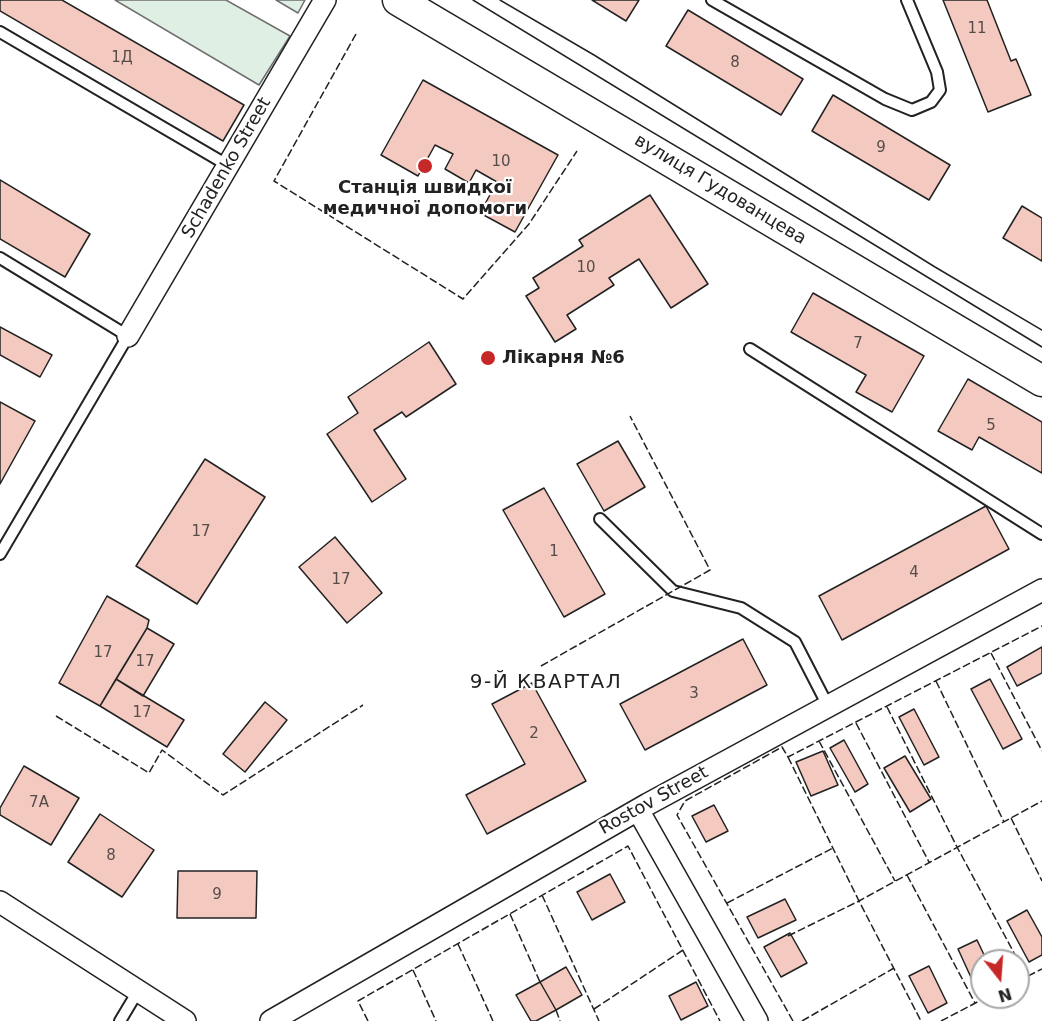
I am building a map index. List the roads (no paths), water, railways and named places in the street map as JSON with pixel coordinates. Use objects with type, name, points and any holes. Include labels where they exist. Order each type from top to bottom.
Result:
[{"type":"street","name":"Schadenko Street","points":[[128,336],[325,0]]},
{"type":"street","name":"вулиця Гудованцева","points":[[398,0],[1042,381]]},
{"type":"street","name":"Rostov Street","points":[[271,1021],[638,810],[1042,590]]},
{"type":"street","points":[[638,810],[757,1021]]},
{"type":"street","points":[[0,902],[185,1021]]},
{"type":"lane","points":[[712,0],[885,99],[912,110],[931,102],[940,90],[937,72],[908,0]]},
{"type":"lane","points":[[0,32],[229,166]]},
{"type":"lane","points":[[0,258],[128,336],[0,554]]},
{"type":"lane","points":[[750,349],[1042,534]]},
{"type":"lane","points":[[600,519],[673,591],[741,608],[795,642],[828,706]]},
{"type":"lane","points":[[120,1021],[138,991]]},
{"type":"tram line","points":[[473,0],[1042,347]]},
{"type":"tram line","points":[[500,0],[594,55],[935,267],[1042,330]]},
{"type":"place","name":"Станція швидкої медичної допомоги","points":[[425,166]]},
{"type":"place","name":"Лікарня №6","points":[[488,358]]},
{"type":"district","name":"9-Й КВАРТАЛ","points":[[546,683]]}]
